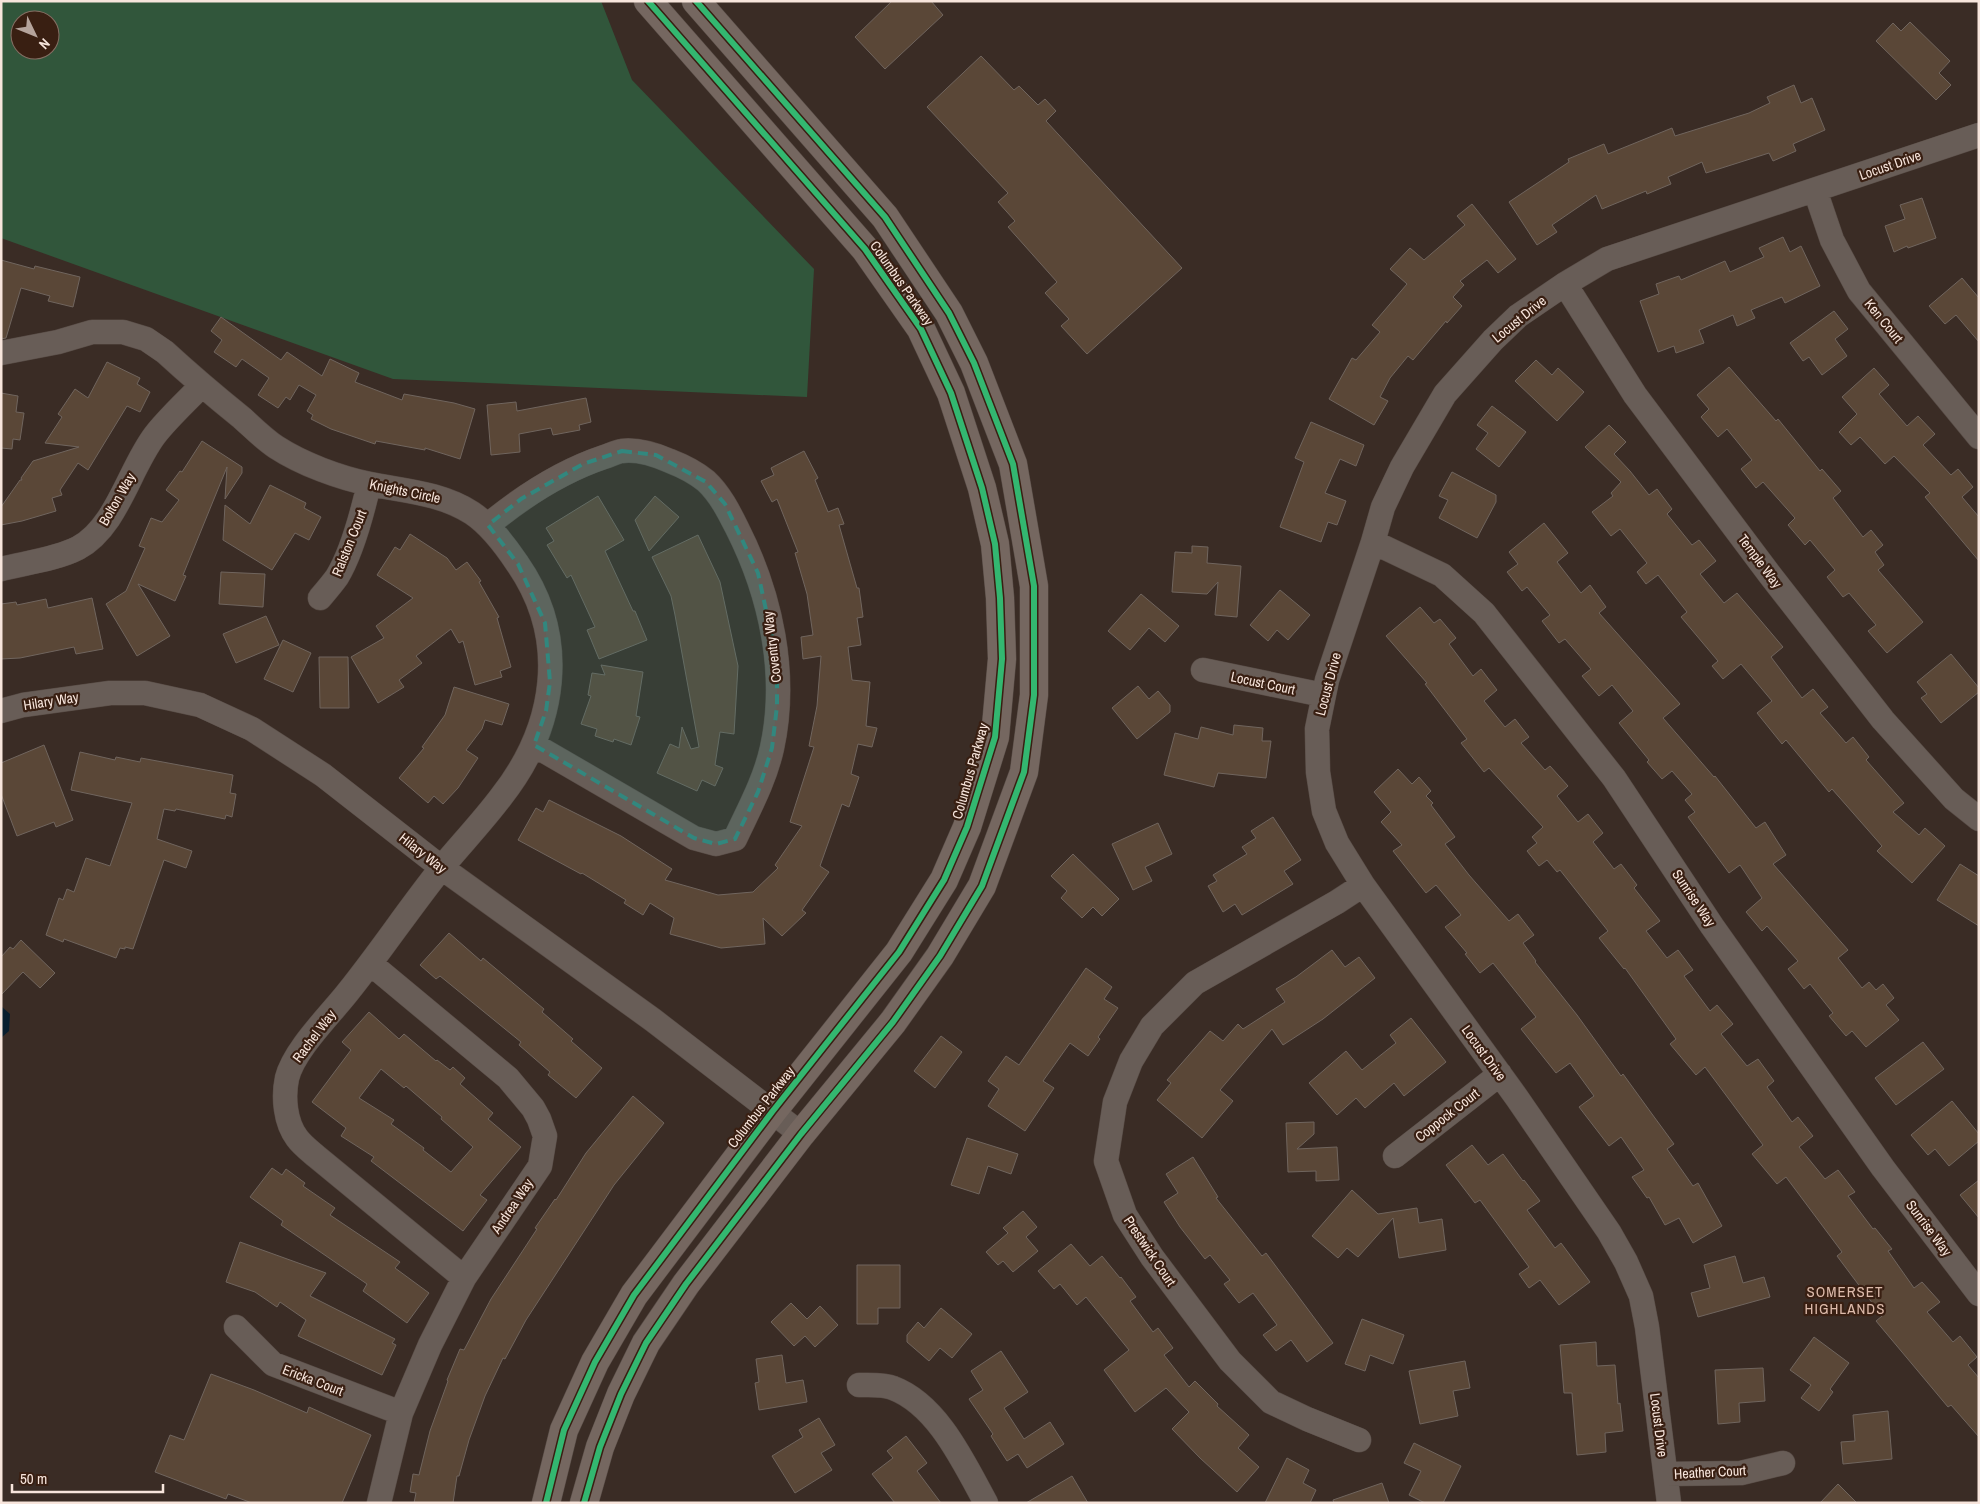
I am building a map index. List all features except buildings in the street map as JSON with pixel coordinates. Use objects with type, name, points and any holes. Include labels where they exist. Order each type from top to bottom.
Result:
[{"type":"main road","name":"Columbus Parkway","points":[[546,1503],[564,1430],[596,1362],[634,1295],[772,1112],[899,952],[944,880],[967,827],[995,737],[1002,659],[1000,598],[995,544],[982,488],[951,393],[921,329],[865,249],[648,1]]},
{"type":"main road","name":"Columbus Parkway","points":[[584,1503],[600,1447],[621,1394],[646,1344],[686,1284],[801,1134],[893,1022],[940,956],[982,886],[1024,772],[1034,695],[1034,586],[1013,464],[974,363],[949,313],[885,218],[696,1]]},
{"type":"street","name":"Locust Drive","points":[[1669,1503],[1647,1327],[1641,1296],[1626,1262],[1609,1232],[1500,1074],[1363,885],[1337,843],[1324,812],[1318,772],[1317,729],[1323,696],[1383,507],[1402,467],[1445,394],[1493,340],[1518,316],[1565,284],[1607,259],[1979,135]]},
{"type":"street","name":"Ken Court","points":[[1815,190],[1832,240],[1859,291],[1979,437]]},
{"type":"street","name":"Temple Way","points":[[1565,284],[1635,395],[1770,576],[1883,720],[1954,799],[1979,819]]},
{"type":"street","name":"Knights Circle","points":[[1,353],[58,342],[92,332],[122,332],[146,339],[165,352],[276,447],[333,473],[369,484],[439,496],[470,512],[488,525],[518,564],[532,590],[545,623],[550,648],[550,682],[546,711],[534,745],[524,763],[502,797],[442,868]]},
{"type":"street","name":"Bolton Way","points":[[1,569],[79,548],[96,534],[107,521],[139,459],[155,435],[202,385]]},
{"type":"street","name":"Coventry Way","points":[[488,525],[521,499],[583,464],[622,451],[656,455],[687,468],[706,482],[725,504],[758,573],[770,617],[777,661],[777,697],[772,748],[758,792],[735,838],[716,844],[694,838],[534,745]]},
{"type":"street","name":"Ralston Court","points":[[320,598],[338,576],[362,512],[369,484]]},
{"type":"street","name":"Sunrise Way","points":[[1373,542],[1442,575],[1484,613],[1614,778],[1712,926],[1769,1007],[1883,1168],[1979,1294]]},
{"type":"street","name":"Locust Court","points":[[1203,670],[1323,696]]},
{"type":"street","name":"Hilary Way","points":[[1,712],[23,704],[110,693],[145,694],[200,705],[252,729],[323,775],[442,868],[653,1020],[801,1134]]},
{"type":"street","name":"Rachel Way","points":[[442,868],[371,964],[296,1057],[285,1088],[288,1121],[296,1137],[317,1157],[464,1278]]},
{"type":"street","name":"Prestwick Court","points":[[1359,1440],[1271,1402],[1230,1362],[1152,1257],[1125,1215],[1106,1161],[1115,1102],[1131,1061],[1152,1026],[1195,983],[1363,885]]},
{"type":"street","name":"Andrea Way","points":[[371,964],[508,1078],[533,1108],[546,1136],[540,1166],[464,1278],[430,1345],[401,1413],[379,1503]]},
{"type":"street","name":"Coppock Court","points":[[1394,1156],[1500,1074]]},
{"type":"street","name":"Ericka Court","points":[[236,1327],[273,1364],[401,1413]]},
{"type":"street","points":[[859,1385],[892,1387],[914,1400],[934,1418],[953,1442],[986,1503]]},
{"type":"street","name":"Heather Court","points":[[1666,1474],[1741,1473],[1783,1462]]},
{"type":"highlighted area","points":[[622,451],[656,455],[706,482],[725,504],[758,573],[777,661],[777,706],[772,748],[758,792],[735,839],[716,844],[694,838],[534,745],[546,711],[550,682],[545,623],[518,564],[488,525],[521,499],[583,464]]},
{"type":"green space","points":[[1,1],[601,1],[632,80],[814,269],[807,397],[393,379],[1,238]]},
{"type":"water","points":[[2,1007],[10,1014],[9,1031],[1,1038]]},
{"type":"cycle path","points":[[546,1503],[564,1430],[595,1362],[634,1295],[772,1112],[899,952],[944,880],[967,827],[995,737],[1002,659],[1000,598],[995,544],[982,488],[951,393],[921,329],[865,249],[648,1]]},
{"type":"cycle path","points":[[584,1503],[600,1447],[621,1394],[646,1343],[686,1284],[801,1134],[893,1022],[940,956],[982,886],[1024,772],[1034,695],[1034,586],[1013,464],[974,363],[949,313],[885,217],[696,1]]},
{"type":"district","name":"SOMERSET HIGHLANDS","points":[[1845,1300]]}]
